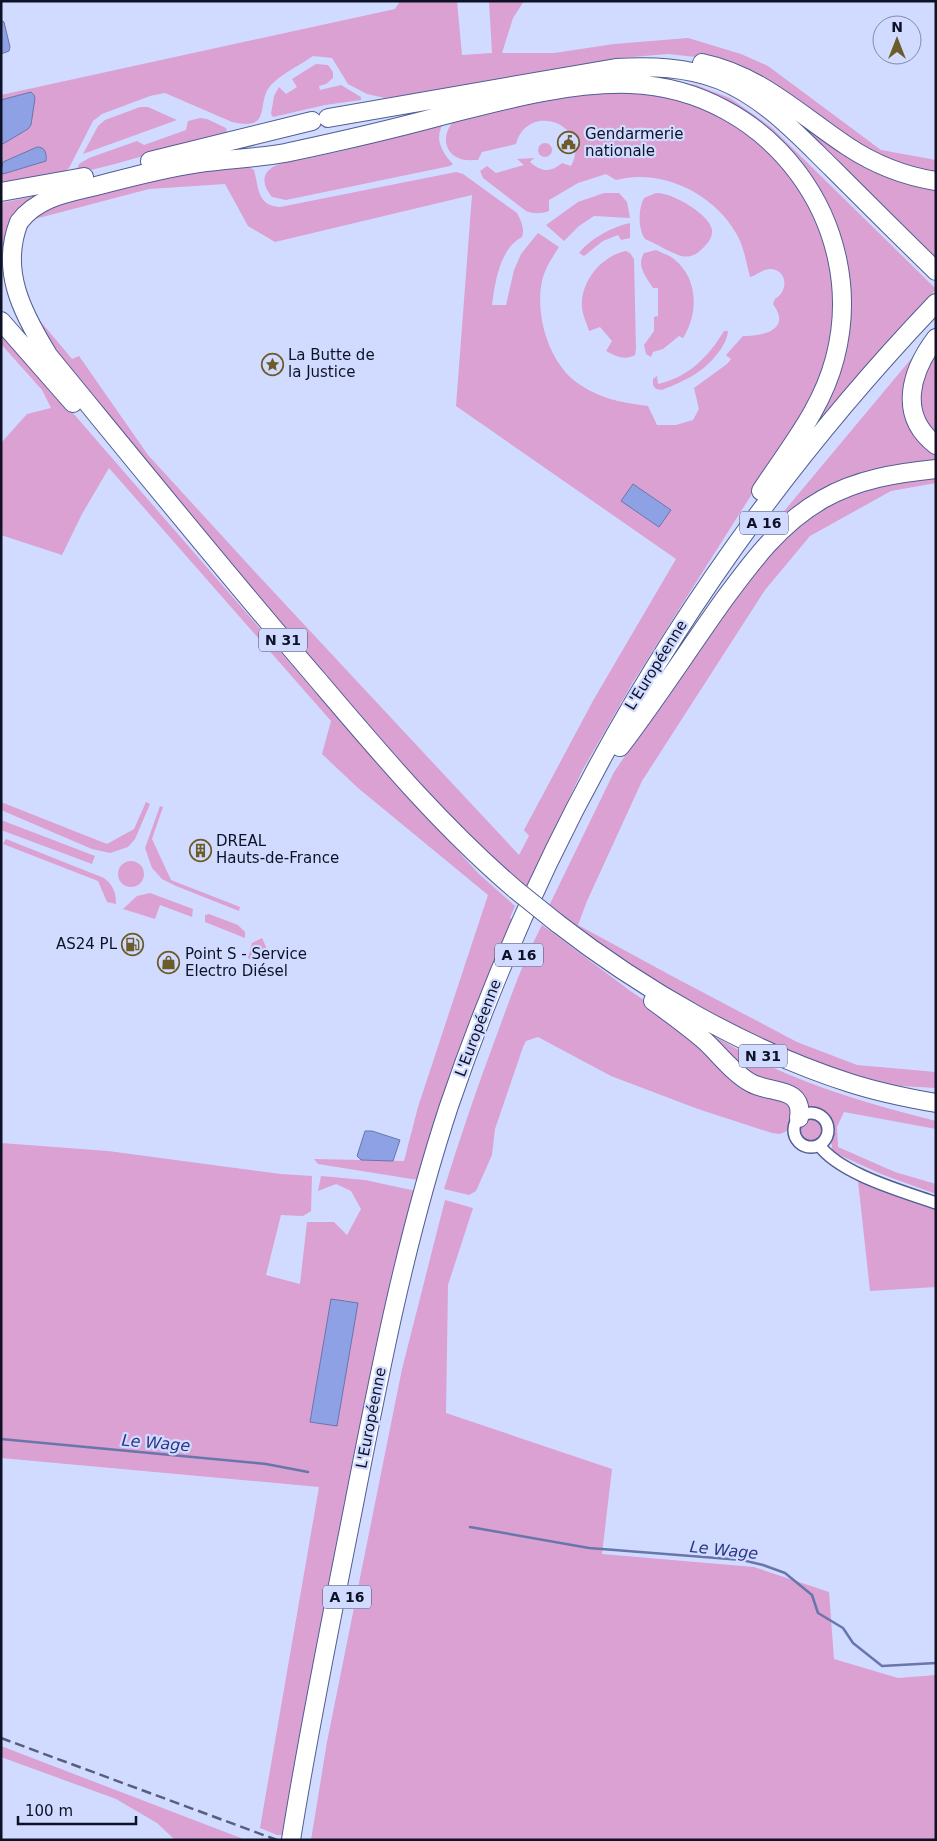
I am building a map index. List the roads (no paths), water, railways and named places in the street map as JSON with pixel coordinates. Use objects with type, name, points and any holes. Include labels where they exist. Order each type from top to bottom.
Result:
[{"type":"highway","points":[[571,75],[616,64],[662,59],[689,60],[721,67],[742,75],[768,90],[840,141],[872,161],[900,172],[936,181]]},
{"type":"highway","points":[[1,192],[104,173],[320,119],[616,68],[667,68],[700,73],[726,82],[763,105],[786,123],[936,271]]},
{"type":"highway","points":[[47,353],[13,300],[7,285],[4,258],[10,237],[22,218],[44,201],[122,179],[188,164],[282,154],[370,135],[582,82],[644,73],[686,76],[718,86],[741,98],[772,120],[936,280]]},
{"type":"highway","points":[[528,95],[605,85],[634,84],[668,89],[691,95],[720,107],[765,137],[797,170],[821,209],[837,256],[842,319],[836,356],[823,394],[810,419],[689,600],[666,647]]},
{"type":"highway","points":[[1,200],[112,178],[122,179]]},
{"type":"highway","name":"N 31","points":[[1,300],[47,353],[232,580],[402,778],[515,893]]},
{"type":"highway","name":"L'Européenne","points":[[298,1833],[320,1679],[386,1345],[414,1224],[445,1121],[480,1020],[509,948],[538,884],[596,767],[666,647],[717,570],[791,469],[860,386],[936,303]]},
{"type":"highway","name":"L'Européenne","points":[[298,1833],[340,1635],[390,1376],[419,1251],[446,1156],[474,1069],[515,963],[566,850],[620,748],[689,632],[762,526],[843,423],[936,319]]},
{"type":"highway","name":"N 31","points":[[1,321],[403,787],[450,836],[515,893],[614,972],[718,1033],[793,1069],[865,1096],[936,1114]]},
{"type":"highway","points":[[936,338],[924,353],[919,364],[914,377],[912,398],[913,412],[917,423],[924,434],[936,445]]},
{"type":"highway","points":[[620,748],[739,579],[768,544],[789,523],[818,501],[846,488],[880,477],[936,469]]},
{"type":"highway","name":"N 31","points":[[555,926],[606,960],[679,1004],[737,1035],[810,1068],[868,1088],[936,1103]]},
{"type":"highway","points":[[614,972],[690,1028],[745,1079],[757,1086],[787,1093],[796,1098],[800,1106],[799,1118]]},
{"type":"highway","points":[[810,1068],[882,1087],[914,1093],[936,1093]]},
{"type":"street","points":[[813,1114],[823,1119],[826,1124],[827,1133],[824,1141],[819,1145],[808,1147],[800,1144],[797,1140],[794,1129],[799,1118],[804,1115],[813,1114]]},
{"type":"street","points":[[819,1145],[830,1158],[848,1168],[890,1187],[936,1203]]},
{"type":"water","points":[[1,20],[4,22],[10,47],[9,51],[1,54]]},
{"type":"water","points":[[31,92],[35,98],[31,125],[28,129],[1,145],[1,100]]},
{"type":"water","points":[[37,147],[45,151],[46,161],[3,174],[1,171],[3,162]]},
{"type":"water","points":[[633,484],[671,510],[659,527],[621,501]]},
{"type":"water","points":[[365,1131],[372,1131],[400,1140],[393,1161],[361,1160],[357,1156]]},
{"type":"water","points":[[331,1299],[358,1303],[337,1426],[310,1422]]},
{"type":"waterway","name":"Le Wage","points":[[1,1439],[266,1464],[308,1472]]},
{"type":"waterway","name":"Le Wage","points":[[470,1527],[589,1548],[742,1560],[763,1565],[785,1573],[812,1595],[818,1613],[843,1628],[853,1643],[882,1666],[936,1663]]},
{"type":"railway","points":[[1,1738],[277,1840]]},
{"type":"place","name":"Gendarmerie nationale","points":[[569,143]]},
{"type":"place","name":"La Butte de la Justice","points":[[272,364]]},
{"type":"place","name":"DREAL Hauts-de-France","points":[[200,850]]},
{"type":"place","name":"AS24 PL","points":[[133,944]]},
{"type":"place","name":"Point S - Service Electro Diésel","points":[[169,963]]}]
